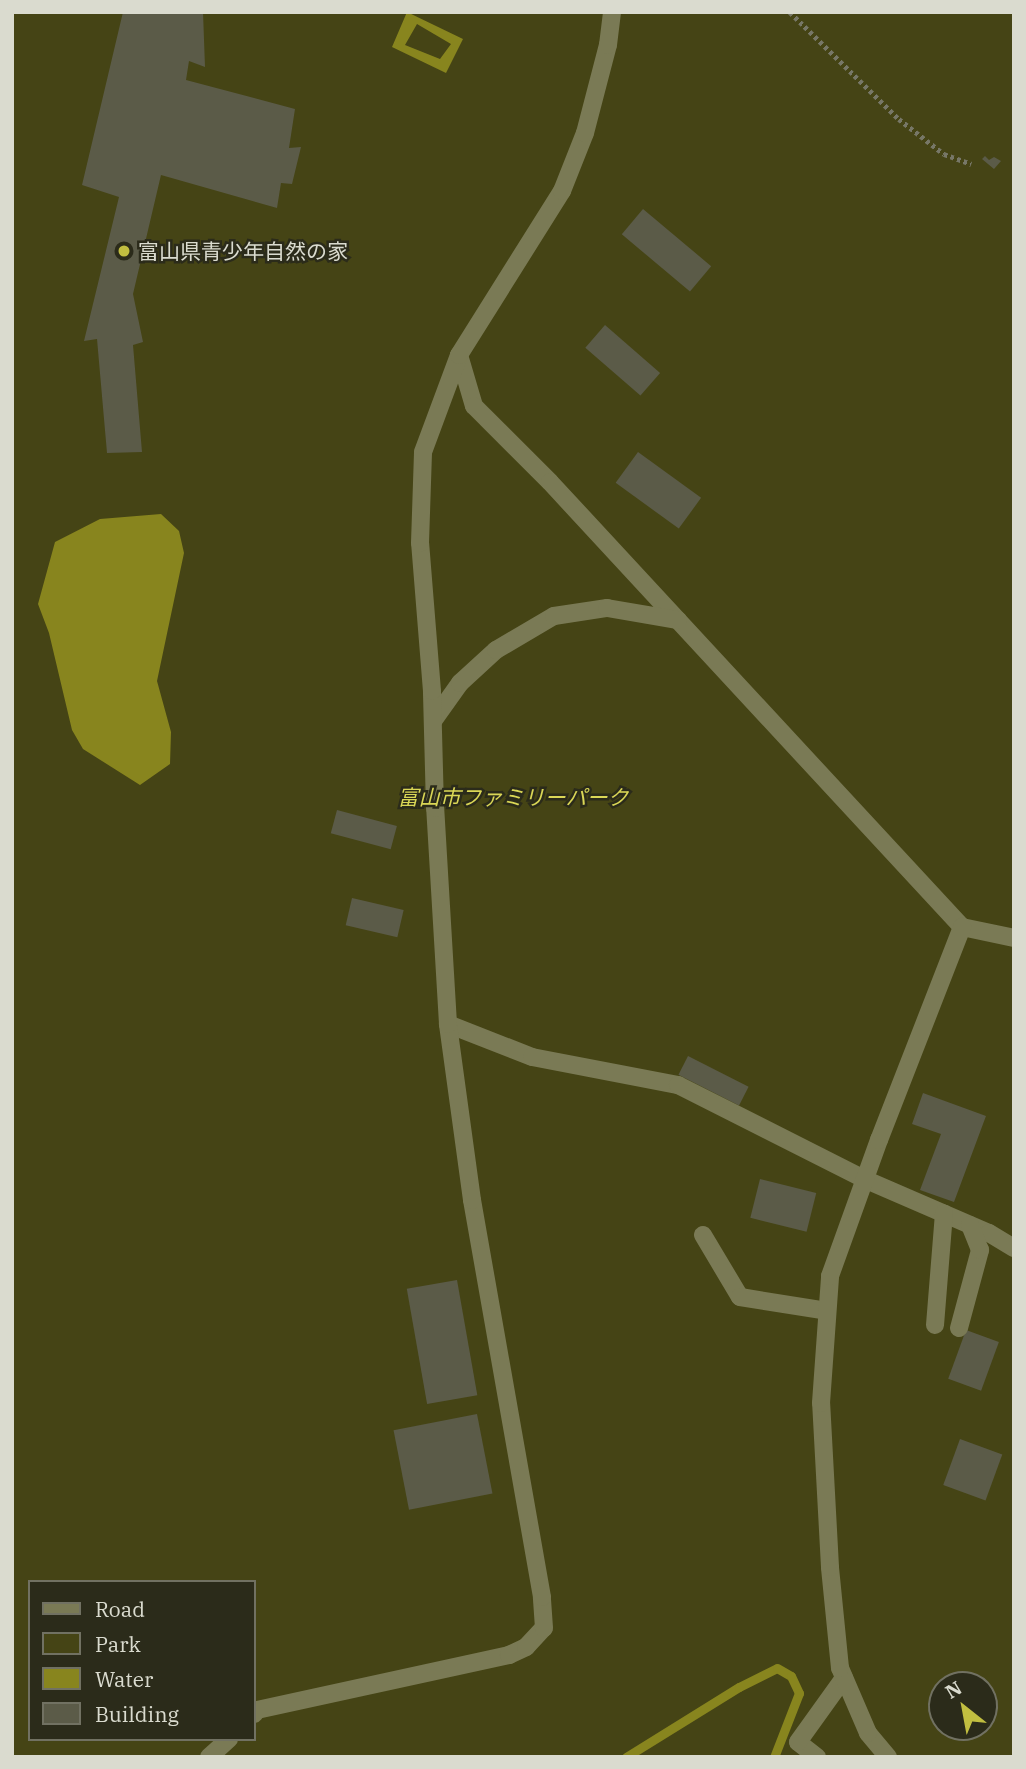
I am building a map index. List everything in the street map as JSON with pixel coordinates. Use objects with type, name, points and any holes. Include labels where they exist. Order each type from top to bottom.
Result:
[{"type":"street","points":[[256,1712],[509,1655],[526,1647],[544,1628],[540,1583],[472,1200],[448,1024],[435,808],[433,721],[420,543],[423,452],[458,355],[562,191],[585,133],[608,44],[612,12]]},
{"type":"street","points":[[458,355],[474,406],[550,482],[961,927],[1014,937]]},
{"type":"street","points":[[433,721],[460,683],[496,650],[554,616],[607,608],[678,620]]},
{"type":"street","points":[[888,1757],[868,1733],[840,1668],[830,1567],[821,1403],[830,1276],[864,1179],[961,927]]},
{"type":"street","points":[[448,1024],[532,1057],[678,1085],[864,1179],[944,1213],[1014,1248]]},
{"type":"street","points":[[935,1325],[944,1213]]},
{"type":"street","points":[[959,1328],[980,1250],[970,1225]]},
{"type":"street","points":[[703,1235],[740,1297],[827,1311]]},
{"type":"street","points":[[817,1757],[798,1742],[845,1678]]},
{"type":"street","points":[[209,1757],[227,1741]]},
{"type":"path","points":[[790,12],[899,119],[944,154],[971,164]]},
{"type":"green space","name":"富山市ファミリーパーク","points":[[12,12],[1014,12],[1014,1757],[12,1757]]},
{"type":"water","points":[[407,12],[463,39],[446,73],[392,47]],"holes":[[[417,24],[451,44],[440,59],[405,45]]]},
{"type":"water","points":[[161,514],[179,531],[184,553],[157,681],[171,732],[170,764],[140,785],[83,749],[72,730],[49,633],[38,604],[55,542],[100,519]]},
{"type":"building","name":"富山県青少年自然の家","points":[[123,12],[203,12],[205,67],[189,61],[186,80],[295,109],[289,148],[301,147],[292,184],[281,183],[277,208],[161,175],[133,294],[143,342],[133,345],[142,452],[107,453],[97,339],[84,341],[119,197],[82,185]]},
{"type":"building","points":[[985,156],[989,160],[994,157],[1001,161],[994,169],[982,159]]},
{"type":"building","points":[[643,209],[711,266],[690,291],[622,234]]},
{"type":"building","points":[[605,325],[660,373],[640,396],[585,348]]},
{"type":"building","points":[[638,452],[701,498],[679,529],[616,483]]},
{"type":"building","points":[[337,810],[397,826],[391,849],[331,833]]},
{"type":"building","points":[[352,898],[404,910],[397,937],[346,925]]},
{"type":"building","points":[[688,1056],[749,1087],[739,1106],[678,1075]]},
{"type":"building","points":[[923,1093],[986,1116],[954,1202],[920,1190],[941,1134],[912,1124]]},
{"type":"building","points":[[760,1179],[816,1193],[807,1232],[750,1218]]},
{"type":"building","points":[[457,1280],[477,1395],[427,1404],[407,1289]]},
{"type":"building","points":[[966,1330],[999,1342],[981,1391],[948,1379]]},
{"type":"building","points":[[477,1414],[492,1494],[409,1510],[394,1430]]},
{"type":"building","points":[[960,1439],[1002,1454],[986,1500],[943,1485]]},
{"type":"waterway","points":[[626,1757],[739,1687],[777,1668],[791,1676],[799,1693],[774,1757]]},
{"type":"place","name":"富山県青少年自然の家","points":[[124,251]]}]
